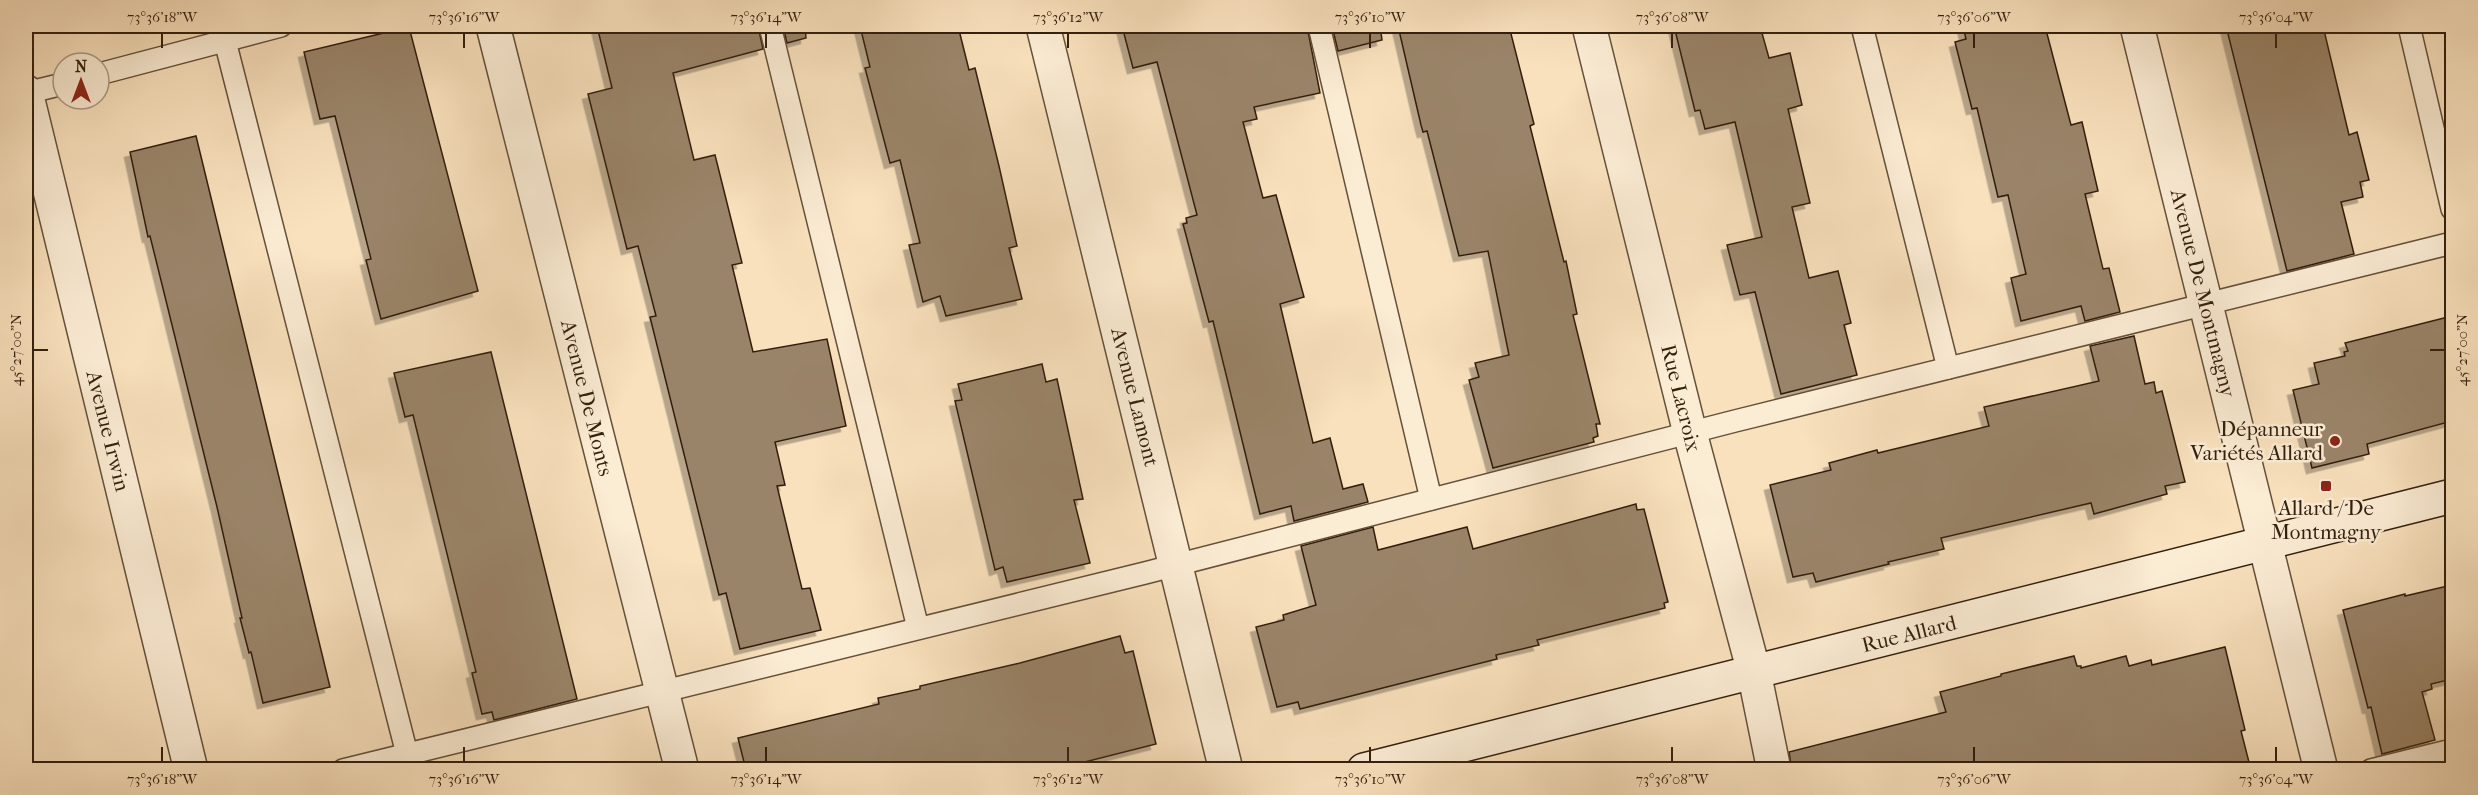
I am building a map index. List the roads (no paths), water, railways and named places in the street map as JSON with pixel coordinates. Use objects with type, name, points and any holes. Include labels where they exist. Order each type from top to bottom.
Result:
[{"type":"street","name":"Avenue De Monts","points":[[493,26],[682,770]]},
{"type":"street","name":"Avenue Lamont","points":[[1043,26],[1226,770]]},
{"type":"street","name":"Rue Lacroix","points":[[1589,26],[1690,433],[1754,672],[1774,770]]},
{"type":"street","name":"Avenue De Montmagny","points":[[2136,26],[2322,770]]},
{"type":"street","name":"Avenue Irwin","points":[[26,93],[191,770]]},
{"type":"street","name":"Rue Allard","points":[[1364,770],[2452,496]]},
{"type":"lane","points":[[111,71],[281,26]]},
{"type":"lane","points":[[770,26],[918,628]]},
{"type":"lane","points":[[1319,26],[1431,500]]},
{"type":"lane","points":[[1862,26],[1948,368]]},
{"type":"lane","points":[[2409,26],[2452,209]]},
{"type":"lane","points":[[225,40],[407,754]]},
{"type":"lane","points":[[26,93],[51,87]]},
{"type":"lane","points":[[343,770],[1176,564],[2452,243]]},
{"type":"lane","points":[[2371,770],[2452,750]]},
{"type":"place","name":"Dépanneur Variétés Allard","points":[[2335,441]]},
{"type":"place","name":"Allard / De Montmagny","points":[[2326,486]]}]
